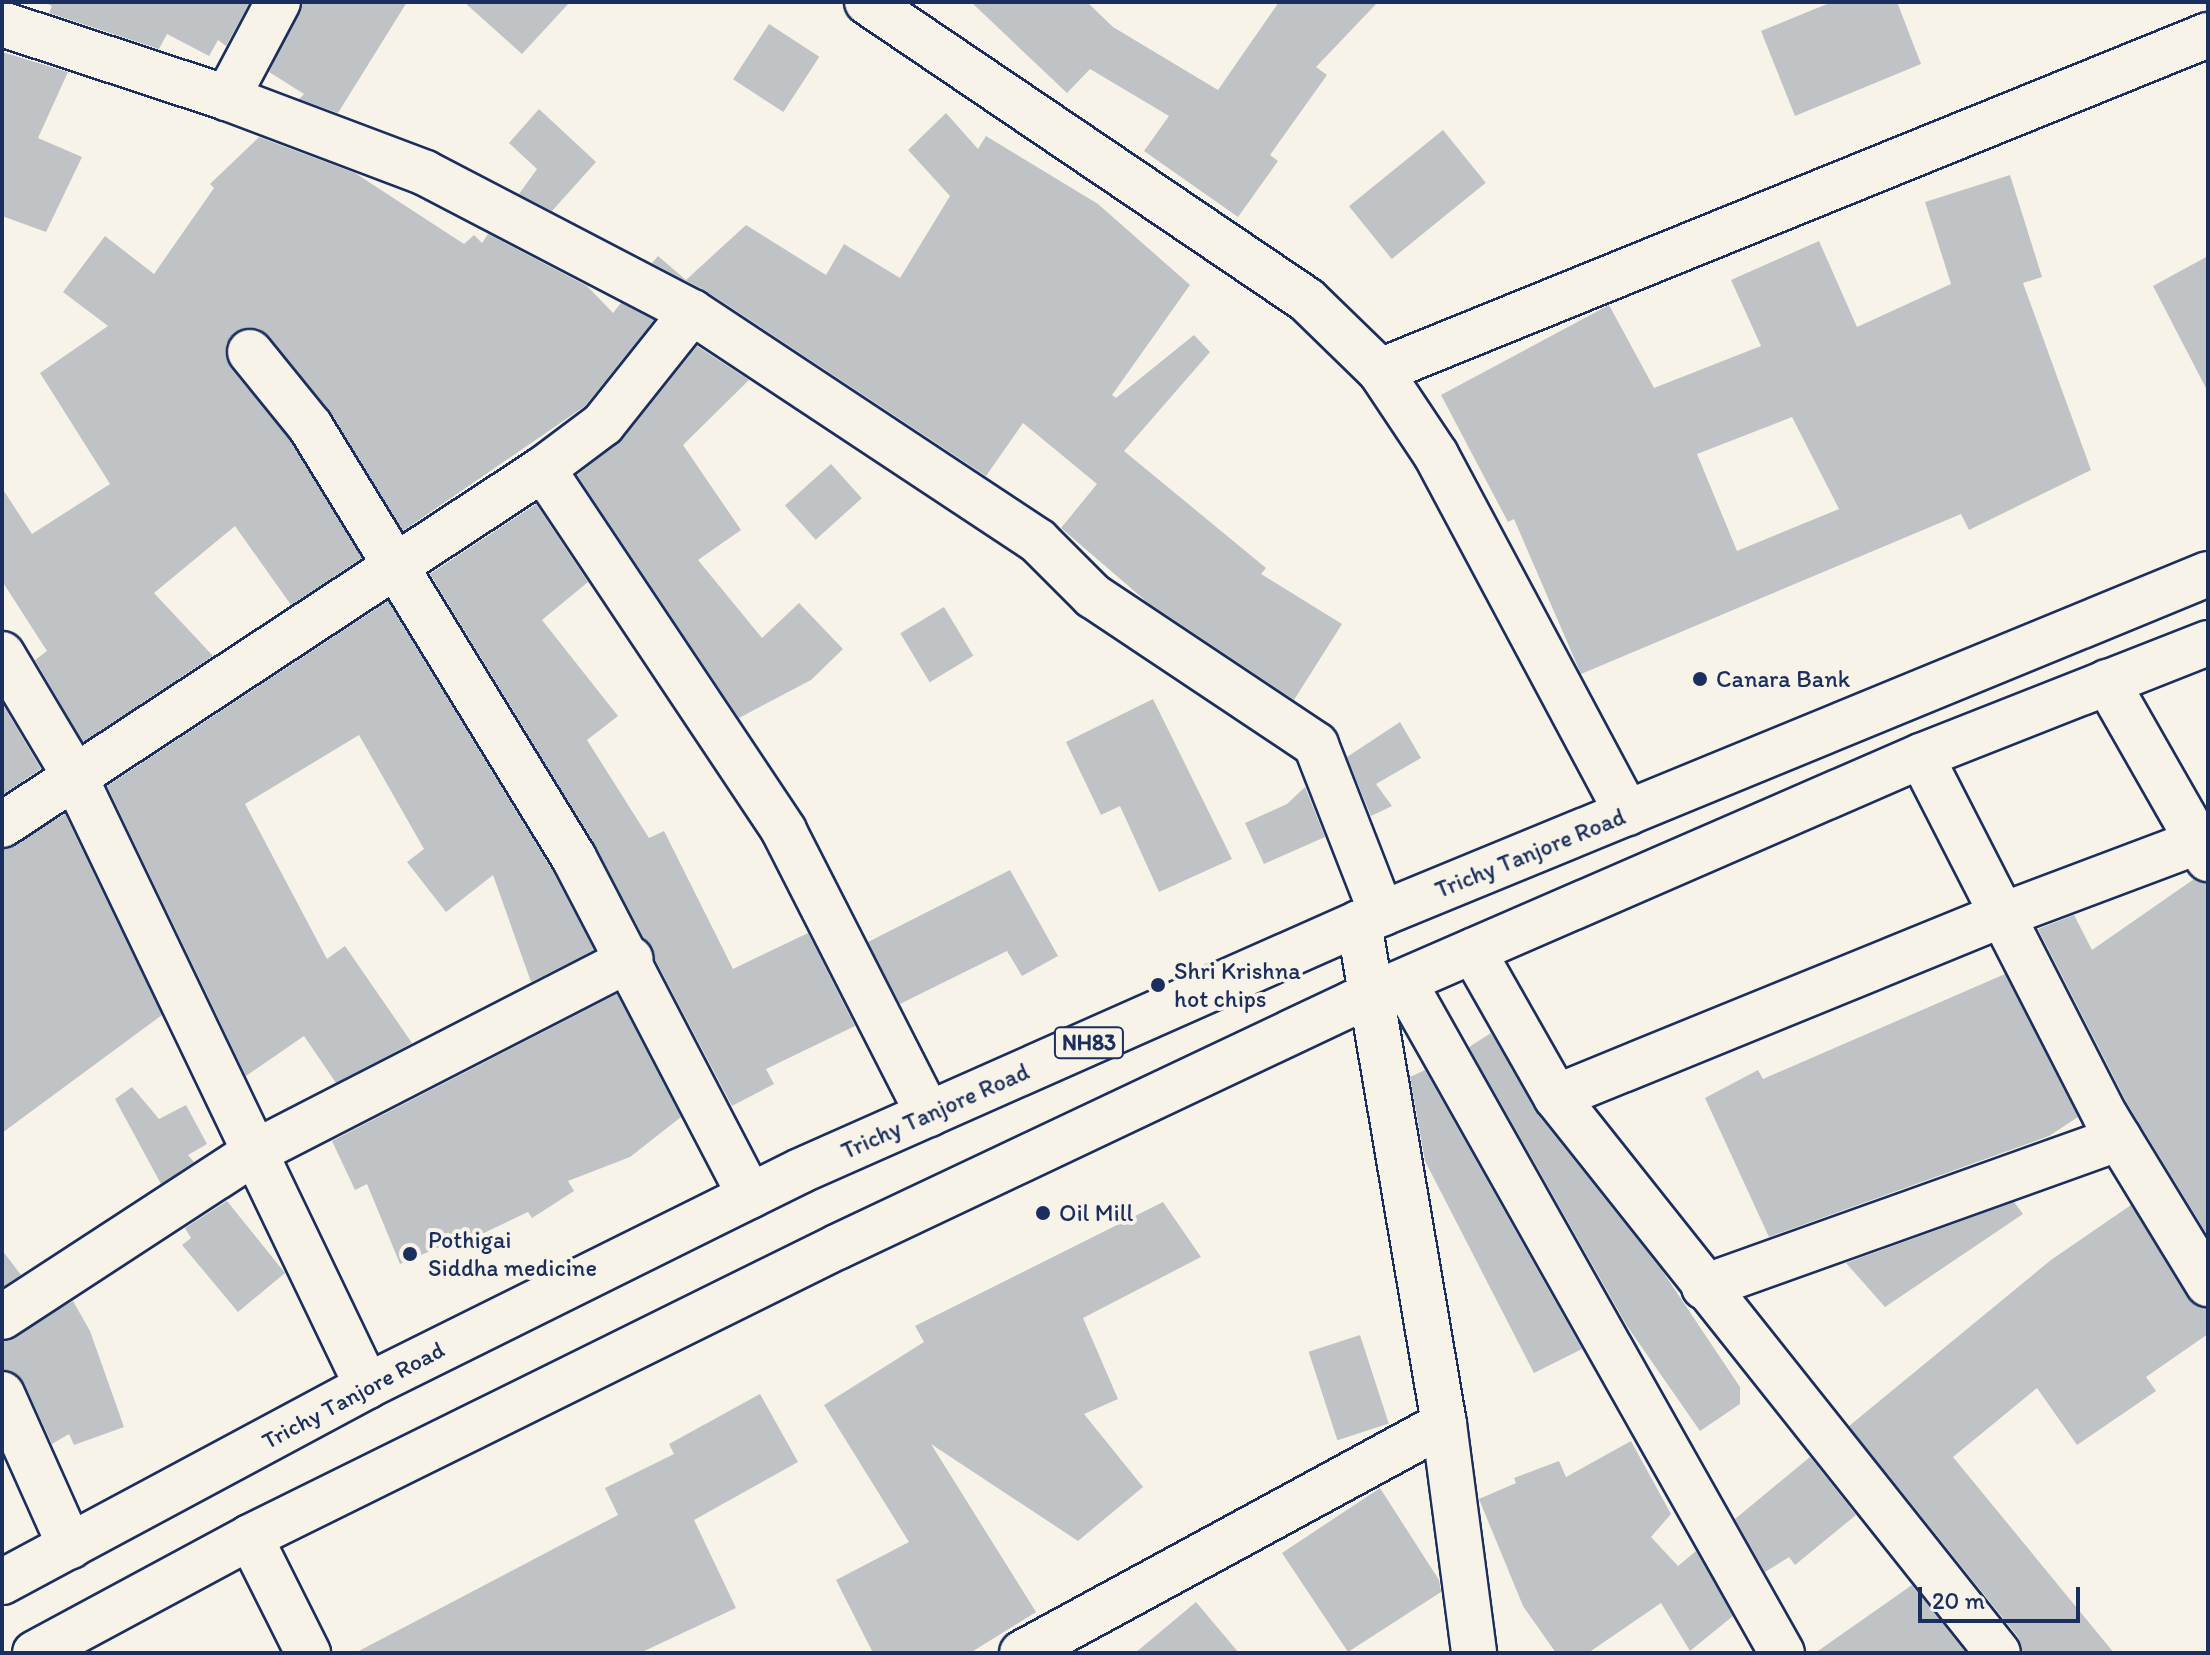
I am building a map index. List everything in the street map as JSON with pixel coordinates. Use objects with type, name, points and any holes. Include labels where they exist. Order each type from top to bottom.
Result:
[{"type":"main road","points":[[12,2],[2,22],[227,98],[425,173],[692,312],[1038,541],[1093,596],[1316,745],[1370,918],[1387,988],[1474,1653]]},
{"type":"main road","points":[[227,98],[278,2]]},
{"type":"main road","points":[[892,8],[1307,300],[1380,371],[1436,455],[1627,813]]},
{"type":"main road","points":[[1380,371],[2208,35]]},
{"type":"main road","points":[[2,825],[543,469],[603,424],[692,312]]},
{"type":"main road","points":[[250,352],[310,426],[398,565],[631,959],[750,1196]]},
{"type":"main road","points":[[543,469],[784,831],[928,1114]]},
{"type":"main road","name":"Trichy Tanjore Road","points":[[2,1582],[367,1386],[750,1196],[928,1114],[1370,918],[2208,574]]},
{"type":"main road","points":[[35,1653],[250,1537],[837,1247],[1387,988],[1921,756],[2208,643]]},
{"type":"main road","points":[[2,654],[74,775],[96,831],[257,1151],[367,1386]]},
{"type":"main road","points":[[1556,1097],[2003,915],[2204,846],[2107,682]]},
{"type":"main road","points":[[1921,756],[2119,1138],[2208,1284]]},
{"type":"main road","points":[[1473,951],[1556,1097],[1998,1653]]},
{"type":"main road","points":[[2,1317],[257,1151],[631,959]]},
{"type":"main road","points":[[1387,988],[1782,1653]]},
{"type":"main road","points":[[1704,1287],[2119,1138]]},
{"type":"main road","points":[[2,1394],[70,1546]]},
{"type":"main road","points":[[1022,1653],[1444,1424]]},
{"type":"main road","points":[[250,1537],[308,1653]]},
{"type":"building","points":[[44,2],[250,2],[226,46],[218,40],[209,56],[167,34],[159,49],[49,13],[52,6]]},
{"type":"building","points":[[303,2],[407,2],[338,113],[299,99],[304,94],[269,72]]},
{"type":"building","points":[[464,2],[570,2],[522,54]]},
{"type":"building","points":[[971,2],[1087,2],[1113,27],[1218,90],[1279,2],[1378,2],[1316,67],[1327,75],[1270,155],[1278,161],[1238,217],[1144,151],[1169,116],[1090,69],[1067,93]]},
{"type":"building","points":[[1832,2],[1897,2],[1921,64],[1795,116],[1761,31]]},
{"type":"building","points":[[769,24],[819,57],[783,112],[733,79]]},
{"type":"building","points":[[2,52],[68,72],[38,138],[82,157],[46,232],[2,216]]},
{"type":"building","points":[[539,109],[596,162],[552,211],[519,194],[537,169],[509,143]]},
{"type":"building","points":[[946,113],[978,149],[986,136],[1098,204],[1190,285],[1112,395],[1116,398],[1194,335],[1210,352],[1124,451],[1266,568],[1261,574],[1342,624],[1294,700],[1147,602],[1061,528],[1097,484],[1023,423],[986,476],[706,291],[652,263],[658,256],[686,280],[746,225],[826,275],[844,244],[900,278],[950,196],[908,150]]},
{"type":"building","points":[[1443,130],[1486,183],[1392,259],[1349,206]]},
{"type":"building","points":[[259,137],[355,173],[464,244],[474,235],[482,243],[488,234],[587,286],[613,313],[621,303],[654,320],[585,406],[403,531],[331,413],[269,336],[258,328],[235,332],[226,344],[230,367],[290,440],[362,558],[291,605],[235,526],[154,593],[213,656],[83,742],[35,660],[47,651],[2,581],[2,488],[32,534],[110,484],[40,373],[108,326],[63,292],[105,236],[154,274],[214,188],[210,184]]},
{"type":"building","points":[[2010,175],[2042,277],[2023,283],[2091,470],[1969,530],[1961,514],[1581,674],[1514,519],[1508,522],[1441,395],[1609,305],[1654,388],[1761,346],[1731,280],[1819,241],[1857,327],[1951,284],[1925,202]],"holes":[[[1792,417],[1839,509],[1737,551],[1697,454]]]},
{"type":"building","points":[[2208,256],[2208,392],[2153,286]]},
{"type":"building","points":[[697,346],[749,380],[683,445],[741,530],[698,560],[762,638],[799,603],[843,649],[811,680],[739,718],[577,475],[622,440]]},
{"type":"building","points":[[831,464],[862,498],[816,540],[785,505]]},
{"type":"building","points":[[536,504],[588,582],[542,620],[618,716],[587,740],[649,838],[664,831],[733,969],[808,933],[855,1026],[766,1069],[774,1084],[732,1106],[595,845],[430,574]]},
{"type":"building","points":[[388,601],[552,870],[594,950],[531,982],[493,875],[446,912],[407,862],[424,849],[359,735],[245,804],[327,959],[345,946],[412,1043],[336,1083],[304,1036],[246,1076],[107,786]]},
{"type":"building","points":[[944,607],[973,656],[930,682],[900,633]]},
{"type":"building","points":[[1153,699],[1232,859],[1159,892],[1120,806],[1101,815],[1066,742]]},
{"type":"building","points":[[2,703],[41,769],[2,795]]},
{"type":"building","points":[[1400,722],[1421,758],[1376,784],[1392,806],[1371,816],[1347,757]]},
{"type":"building","points":[[1305,787],[1325,837],[1264,864],[1245,823],[1287,804]]},
{"type":"building","points":[[65,814],[162,1015],[2,1133],[2,850]]},
{"type":"building","points":[[1010,870],[1058,956],[1022,976],[1007,951],[900,1004],[868,942]]},
{"type":"building","points":[[2194,879],[2208,884],[2208,1236],[2128,1105],[2038,929],[2074,915],[2092,950]]},
{"type":"building","points":[[2005,974],[2078,1117],[2049,1136],[1769,1237],[1705,1098],[1758,1070],[1763,1079]]},
{"type":"building","points":[[617,994],[681,1117],[630,1157],[568,1181],[574,1191],[532,1218],[528,1212],[459,1245],[456,1240],[400,1264],[367,1184],[355,1190],[332,1141]]},
{"type":"building","points":[[1491,1033],[1536,1112],[1661,1269],[1740,1387],[1740,1404],[1700,1431],[1627,1326],[1469,1047]]},
{"type":"building","points":[[1425,1070],[1582,1349],[1534,1373],[1425,1161],[1410,1077]]},
{"type":"building","points":[[132,1087],[159,1119],[186,1105],[207,1144],[188,1155],[194,1162],[161,1184],[115,1099]]},
{"type":"building","points":[[227,1201],[285,1273],[238,1312],[182,1245],[191,1238],[185,1228]]},
{"type":"building","points":[[1163,1202],[1201,1257],[1083,1318],[1118,1399],[1084,1414],[1143,1487],[1078,1541],[931,1444],[1036,1612],[970,1653],[873,1653],[836,1580],[909,1542],[824,1405],[924,1342],[915,1326]]},
{"type":"building","points":[[2014,1202],[2023,1214],[1885,1307],[1846,1263]]},
{"type":"building","points":[[2131,1205],[2187,1297],[2208,1309],[2208,1334],[2146,1377],[2156,1391],[2077,1445],[2037,1388],[1953,1457],[2114,1653],[2022,1653],[2018,1637],[1849,1426],[2051,1260]]},
{"type":"building","points":[[2,1250],[21,1275],[2,1287]]},
{"type":"building","points":[[73,1301],[90,1331],[124,1427],[74,1445],[69,1434],[52,1444],[24,1383],[2,1369],[2,1342]]},
{"type":"building","points":[[1360,1335],[1389,1423],[1337,1440],[1309,1352]]},
{"type":"building","points":[[760,1394],[798,1462],[694,1520],[736,1608],[640,1653],[355,1653],[618,1515],[605,1488],[674,1454],[669,1444]]},
{"type":"building","points":[[1631,1441],[1671,1514],[1651,1537],[1678,1566],[1696,1551],[1733,1616],[1690,1651],[1661,1603],[1588,1653],[1556,1653],[1523,1606],[1479,1499],[1516,1483],[1514,1478],[1559,1461],[1566,1477]]},
{"type":"building","points":[[1810,1457],[1856,1515],[1795,1565],[1789,1557],[1765,1572],[1735,1519]]},
{"type":"building","points":[[1380,1488],[1439,1580],[1441,1592],[1348,1652],[1282,1553]]},
{"type":"building","points":[[1912,1585],[1966,1653],[1815,1653]]},
{"type":"building","points":[[1196,1602],[1239,1653],[1135,1653]]},
{"type":"place","name":"Canara Bank","points":[[1700,679]]},
{"type":"place","name":"Shri Krishna hot chips","points":[[1158,985]]},
{"type":"place","name":"Oil Mill","points":[[1043,1213]]},
{"type":"place","name":"Pothigai Siddha medicine","points":[[410,1254]]}]
